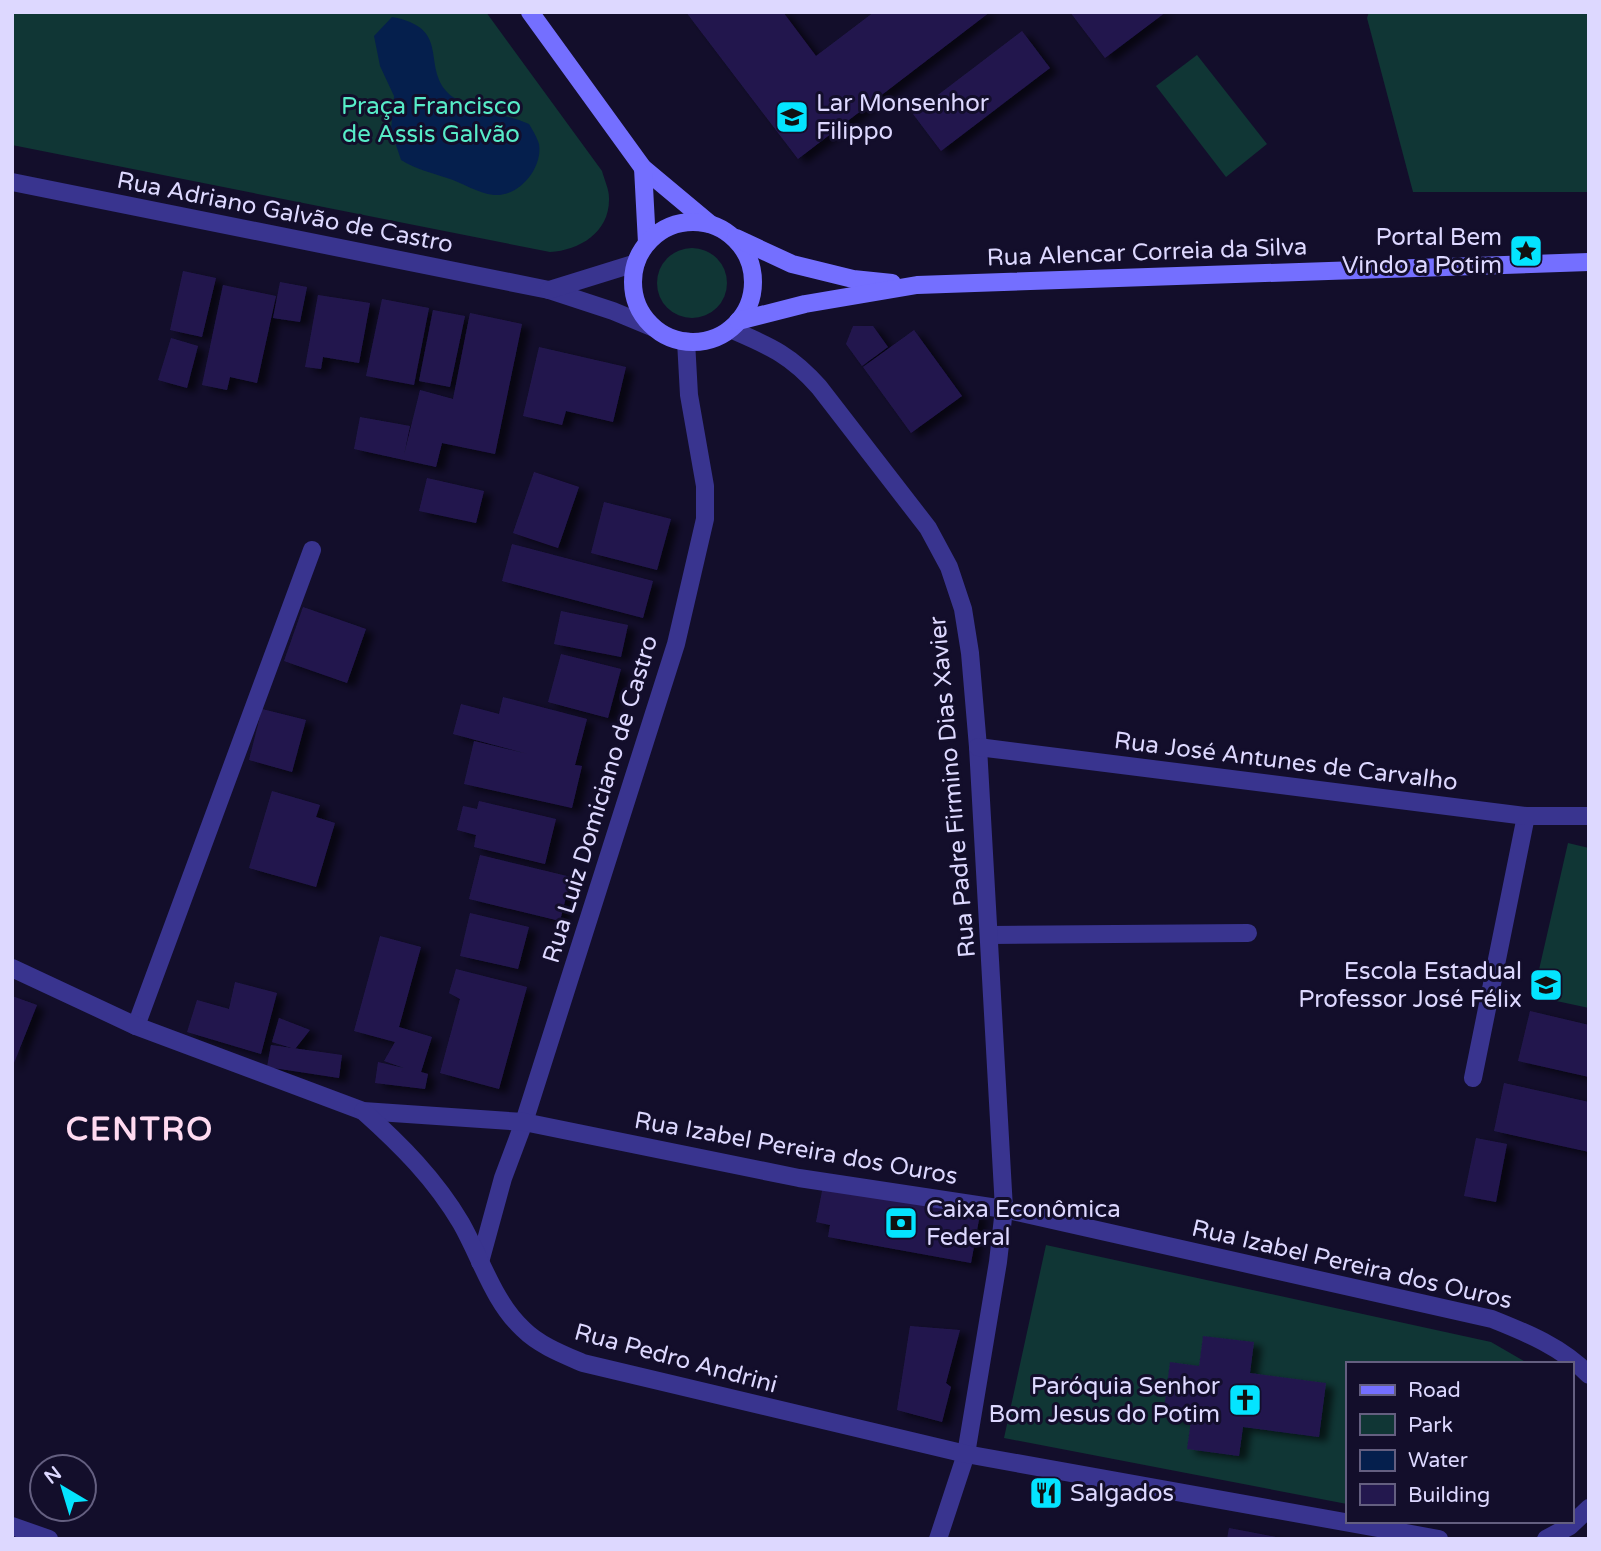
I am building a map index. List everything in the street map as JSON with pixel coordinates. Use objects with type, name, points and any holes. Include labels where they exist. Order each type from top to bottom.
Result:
[{"type":"main road","points":[[530,12],[643,168],[712,225],[732,237],[744,251],[751,268],[753,287],[748,305],[734,325],[703,341],[670,338],[654,328],[642,314],[635,299],[633,281],[636,264],[647,243],[660,232],[694,222],[712,225]]},
{"type":"main road","points":[[643,168],[647,243]]},
{"type":"main road","name":"Rua Alencar Correia da Silva","points":[[732,237],[792,264],[853,279],[917,285],[1589,262]]},
{"type":"main road","name":"Rua Alencar Correia da Silva","points":[[734,325],[805,304],[917,285]]},
{"type":"street","name":"Rua Adriano Galvão de Castro","points":[[12,182],[549,290],[654,328]]},
{"type":"street","name":"Rua Adriano Galvão de Castro","points":[[549,290],[636,264]]},
{"type":"street","name":"Rua Padre Firmino Dias Xavier","points":[[734,325],[801,367],[928,528],[949,566],[963,609],[970,653],[978,747],[1004,1209],[966,1454],[938,1539]]},
{"type":"street","name":"Rua Luiz Domiciano de Castro","points":[[481,1262],[503,1178],[524,1122],[676,644],[705,519],[705,486],[689,395],[686,341]]},
{"type":"street","points":[[136,1027],[312,550]]},
{"type":"street","name":"Rua José Antunes de Carvalho","points":[[978,747],[1526,816],[1589,816]]},
{"type":"street","points":[[1473,1078],[1526,816]]},
{"type":"street","points":[[990,935],[1248,933]]},
{"type":"street","points":[[12,968],[136,1027],[363,1111]]},
{"type":"street","name":"Rua Izabel Pereira dos Ouros","points":[[363,1111],[524,1122],[799,1178],[1004,1209],[1492,1319],[1536,1336],[1585,1366]]},
{"type":"street","name":"Rua Pedro Andrini","points":[[363,1111],[405,1148],[432,1180],[460,1223],[501,1300],[522,1329],[550,1349],[583,1363],[966,1454],[1346,1522]]},
{"type":"street","points":[[1546,1539],[1587,1514]]},
{"type":"street","name":"Rua Pedro Andrini","points":[[1350,1523],[1439,1539]]},
{"type":"street","points":[[12,1526],[49,1539]]},
{"type":"green space","name":"Praça Francisco de Assis Galvão","points":[[12,12],[486,12],[602,171],[609,198],[608,210],[599,230],[591,237],[572,248],[550,252],[12,145]]},
{"type":"green space","points":[[1369,12],[1589,12],[1589,192],[1413,192],[1367,18]]},
{"type":"green space","points":[[1197,55],[1267,144],[1226,177],[1156,86]]},
{"type":"green space","points":[[692,248],[717,258],[727,283],[717,308],[692,318],[667,308],[657,283],[667,258]]},
{"type":"green space","points":[[1568,843],[1589,848],[1589,1008],[1533,996]]},
{"type":"green space","points":[[1046,1245],[1491,1342],[1526,1362],[1346,1362],[1346,1504],[1004,1438]]},
{"type":"water","points":[[392,17],[411,22],[429,38],[440,82],[454,98],[529,124],[538,141],[539,153],[533,171],[520,186],[503,194],[488,194],[418,169],[401,160],[391,130],[394,96],[380,66],[374,36]]},
{"type":"building","points":[[686,12],[783,12],[816,56],[874,12],[990,12],[798,159]]},
{"type":"building","points":[[1070,12],[1166,12],[1105,58]]},
{"type":"building","points":[[1022,31],[1050,68],[941,151],[913,114]]},
{"type":"building","points":[[183,271],[216,278],[202,337],[170,330]]},
{"type":"building","points":[[280,282],[307,287],[300,322],[273,318]]},
{"type":"building","points":[[223,285],[276,296],[257,383],[230,377],[227,390],[202,385]]},
{"type":"building","points":[[318,295],[370,303],[359,363],[323,357],[321,369],[305,367]]},
{"type":"building","points":[[382,299],[429,308],[414,385],[366,376]]},
{"type":"building","points":[[433,310],[465,316],[450,387],[419,381]]},
{"type":"building","points":[[470,313],[522,324],[495,454],[442,443],[436,467],[354,449],[360,417],[410,426],[404,455],[420,390],[453,399]]},
{"type":"building","points":[[853,326],[873,326],[888,347],[862,366],[846,344]]},
{"type":"building","points":[[914,330],[962,396],[911,433],[863,367]]},
{"type":"building","points":[[171,338],[198,346],[187,388],[158,380]]},
{"type":"building","points":[[539,347],[626,367],[613,422],[566,411],[562,425],[523,416]]},
{"type":"building","points":[[534,472],[579,487],[558,548],[513,533]]},
{"type":"building","points":[[427,478],[484,491],[476,523],[419,511]]},
{"type":"building","points":[[604,502],[671,519],[657,570],[591,553]]},
{"type":"building","points":[[512,544],[653,581],[643,618],[502,581]]},
{"type":"building","points":[[303,607],[366,629],[347,683],[284,661]]},
{"type":"building","points":[[561,611],[628,625],[621,657],[554,644]]},
{"type":"building","points":[[561,654],[621,669],[608,718],[548,702]]},
{"type":"building","points":[[503,697],[587,719],[575,765],[582,766],[572,808],[464,784],[474,741],[528,754],[453,734],[461,704],[499,714]]},
{"type":"building","points":[[262,709],[306,720],[292,772],[249,760]]},
{"type":"building","points":[[272,791],[320,805],[316,817],[335,823],[316,887],[249,868]]},
{"type":"building","points":[[479,801],[556,819],[545,864],[474,847],[476,835],[457,830],[463,806],[477,809]]},
{"type":"building","points":[[480,855],[571,877],[560,921],[469,899]]},
{"type":"building","points":[[470,913],[529,927],[518,969],[460,956]]},
{"type":"building","points":[[380,936],[421,947],[399,1027],[432,1037],[421,1072],[428,1074],[425,1089],[375,1083],[378,1062],[404,1068],[384,1061],[395,1042],[354,1031]]},
{"type":"building","points":[[456,969],[527,987],[499,1089],[440,1073],[460,999],[449,993]]},
{"type":"building","points":[[235,982],[277,993],[261,1054],[187,1032],[197,1000],[229,1009]]},
{"type":"building","points":[[12,996],[37,1005],[12,1068]]},
{"type":"building","points":[[1530,1011],[1589,1025],[1589,1077],[1518,1061]]},
{"type":"building","points":[[279,1018],[310,1030],[295,1049],[272,1042]]},
{"type":"building","points":[[271,1045],[342,1055],[339,1078],[267,1067]]},
{"type":"building","points":[[1504,1083],[1589,1102],[1589,1152],[1494,1131]]},
{"type":"building","points":[[1476,1138],[1507,1144],[1496,1202],[1464,1196]]},
{"type":"building","name":"Caixa Econômica Federal","points":[[823,1186],[980,1214],[971,1263],[828,1237],[830,1225],[816,1222]]},
{"type":"building","points":[[910,1326],[960,1330],[946,1383],[951,1387],[942,1422],[897,1410]]},
{"type":"building","name":"Paróquia Senhor Bom Jesus do Potim","points":[[1203,1336],[1254,1342],[1250,1373],[1326,1383],[1319,1437],[1243,1427],[1239,1456],[1187,1449],[1191,1420],[1163,1416],[1170,1362],[1199,1366]]},
{"type":"building","points":[[1229,1528],[1276,1537],[1276,1539],[1227,1539]]},
{"type":"place","name":"Lar Monsenhor Filippo","points":[[792,117]]},
{"type":"place","name":"Portal Bem Vindo a Potim","points":[[1526,251]]},
{"type":"place","name":"Escola Estadual Professor José Félix","points":[[1546,985]]},
{"type":"place","name":"Caixa Econômica Federal","points":[[901,1223]]},
{"type":"place","name":"Paróquia Senhor Bom Jesus do Potim","points":[[1245,1400]]},
{"type":"place","name":"Salgados","points":[[1046,1493]]},
{"type":"district","name":"CENTRO","points":[[140,1129]]}]
